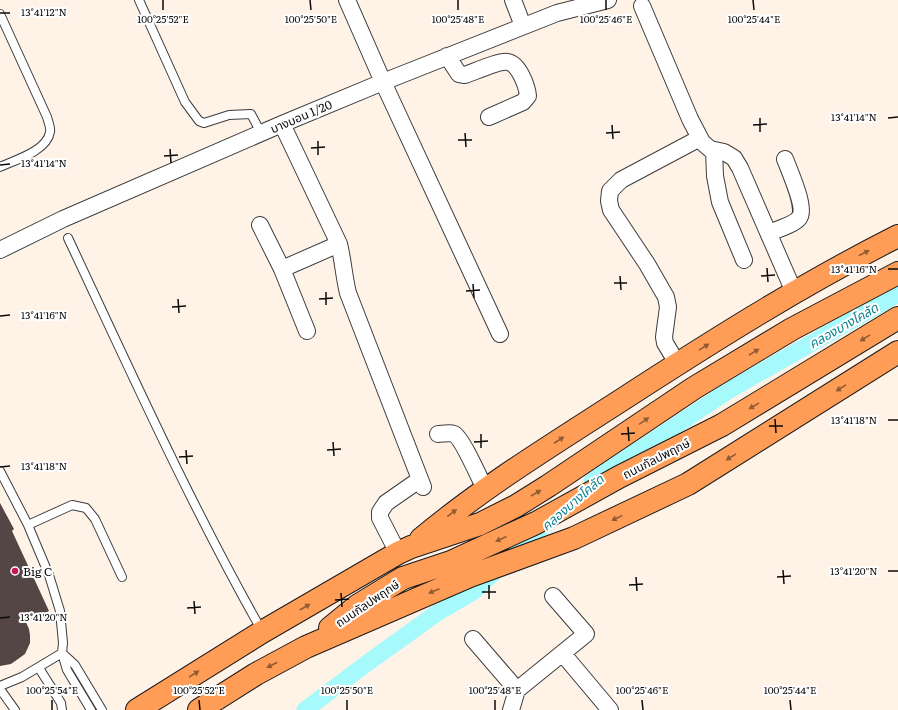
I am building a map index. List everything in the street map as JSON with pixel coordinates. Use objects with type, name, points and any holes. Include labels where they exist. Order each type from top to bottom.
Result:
[{"type":"main road","name":"ถนนกัลปพฤกษ์","points":[[137,710],[262,632],[405,550],[485,489],[677,363],[794,292],[898,236]]},
{"type":"main road","name":"ถนนกัลปพฤกษ์","points":[[405,550],[480,524],[516,506],[700,384],[792,329],[898,273]]},
{"type":"main road","name":"ถนนกัลปพฤกษ์","points":[[306,647],[357,606],[403,578],[451,562],[536,523],[619,477],[722,425],[898,318]]},
{"type":"main road","name":"ถนนกัลปพฤกษ์","points":[[206,708],[256,674],[306,647],[470,576],[574,538],[688,484],[898,352]]},
{"type":"street","points":[[347,0],[383,82],[500,334]]},
{"type":"street","points":[[513,0],[523,26]]},
{"type":"street","name":"บางบอน 1/20","points":[[0,250],[63,219],[282,124],[446,56],[580,4],[608,0]]},
{"type":"street","points":[[642,6],[658,46],[702,142],[710,149],[724,152],[734,158],[740,168],[794,292]]},
{"type":"street","points":[[446,56],[459,74],[465,75],[501,62],[508,62],[513,64],[521,75],[528,96],[523,102],[489,116]]},
{"type":"street","points":[[282,124],[339,244],[348,293],[421,484],[386,503],[380,512],[380,518],[405,550]]},
{"type":"street","points":[[677,363],[665,343],[664,337],[668,307],[666,297],[647,264],[611,210],[609,201],[610,191],[621,180],[700,138]]},
{"type":"street","points":[[714,150],[716,182],[720,202],[744,260]]},
{"type":"street","points":[[769,233],[794,222],[802,213],[785,159]]},
{"type":"street","points":[[260,225],[282,269],[307,331]]},
{"type":"street","points":[[282,269],[339,244]]},
{"type":"street","points":[[438,434],[453,434],[457,437],[485,489]]},
{"type":"street","points":[[511,710],[517,690],[586,634],[553,596]]},
{"type":"street","points":[[473,639],[517,690]]},
{"type":"street","points":[[563,654],[610,710]]},
{"type":"lane","points":[[139,0],[185,102],[199,121],[204,123],[229,115],[251,114],[261,133]]},
{"type":"lane","points":[[0,14],[47,117],[50,131],[47,142],[31,153],[0,168]]},
{"type":"lane","points":[[68,238],[140,393],[213,542],[262,632]]},
{"type":"lane","points":[[0,471],[28,525],[49,575],[60,610],[63,643],[62,653],[67,670],[91,710]]},
{"type":"lane","points":[[28,525],[72,505],[86,508],[95,519],[122,576]]},
{"type":"lane","points":[[15,710],[0,687],[39,668],[62,653]]},
{"type":"lane","points":[[62,653],[75,665],[102,710]]},
{"type":"lane","points":[[39,668],[61,703],[62,710]]},
{"type":"building","name":"Big C","points":[[0,503],[14,529],[12,531],[49,611],[26,622],[29,629],[30,643],[25,654],[11,664],[0,666]]},
{"type":"waterway","name":"คลองบางโคลัด","points":[[592,481],[731,389],[898,294]]},
{"type":"waterway","name":"คลองบางโคลัด","points":[[305,710],[437,613],[473,592],[549,521]]},
{"type":"place","name":"Big C","points":[[15,571]]}]
